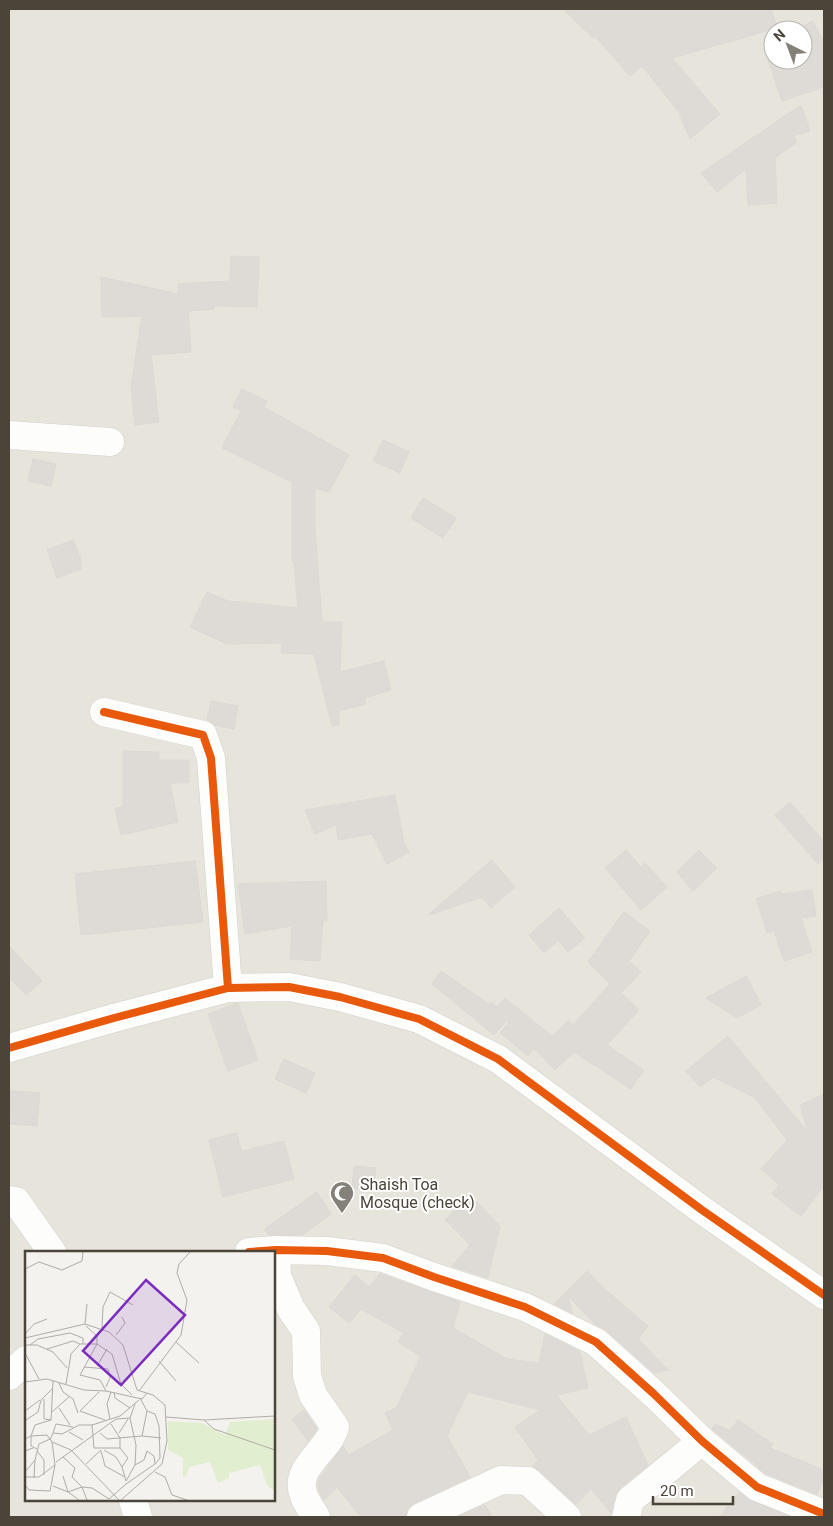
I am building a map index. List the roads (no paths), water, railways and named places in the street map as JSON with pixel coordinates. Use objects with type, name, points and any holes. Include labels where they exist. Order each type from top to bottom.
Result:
[{"type":"street","points":[[9,435],[110,442]]},
{"type":"street","points":[[104,712],[203,735],[211,758],[228,988]]},
{"type":"street","points":[[9,1048],[228,988],[289,987],[340,997],[419,1018],[498,1058],[702,1210],[824,1295]]},
{"type":"street","points":[[9,1200],[16,1202],[51,1251]]},
{"type":"street","points":[[276,1250],[277,1276],[291,1309],[306,1331],[307,1376],[311,1389],[335,1428],[330,1441],[311,1461],[301,1481],[303,1495],[316,1517]]},
{"type":"street","points":[[262,1251],[327,1251],[383,1258],[525,1307],[596,1342],[654,1394],[702,1441],[757,1487],[824,1514]]},
{"type":"street","points":[[9,1376],[25,1361]]},
{"type":"street","points":[[626,1517],[630,1500],[702,1441]]},
{"type":"street","points":[[421,1517],[501,1480],[528,1481],[567,1517]]},
{"type":"street","points":[[133,1501],[138,1517]]},
{"type":"place","name":"Shaish Toa Mosque (check)","points":[[342,1214]]}]
